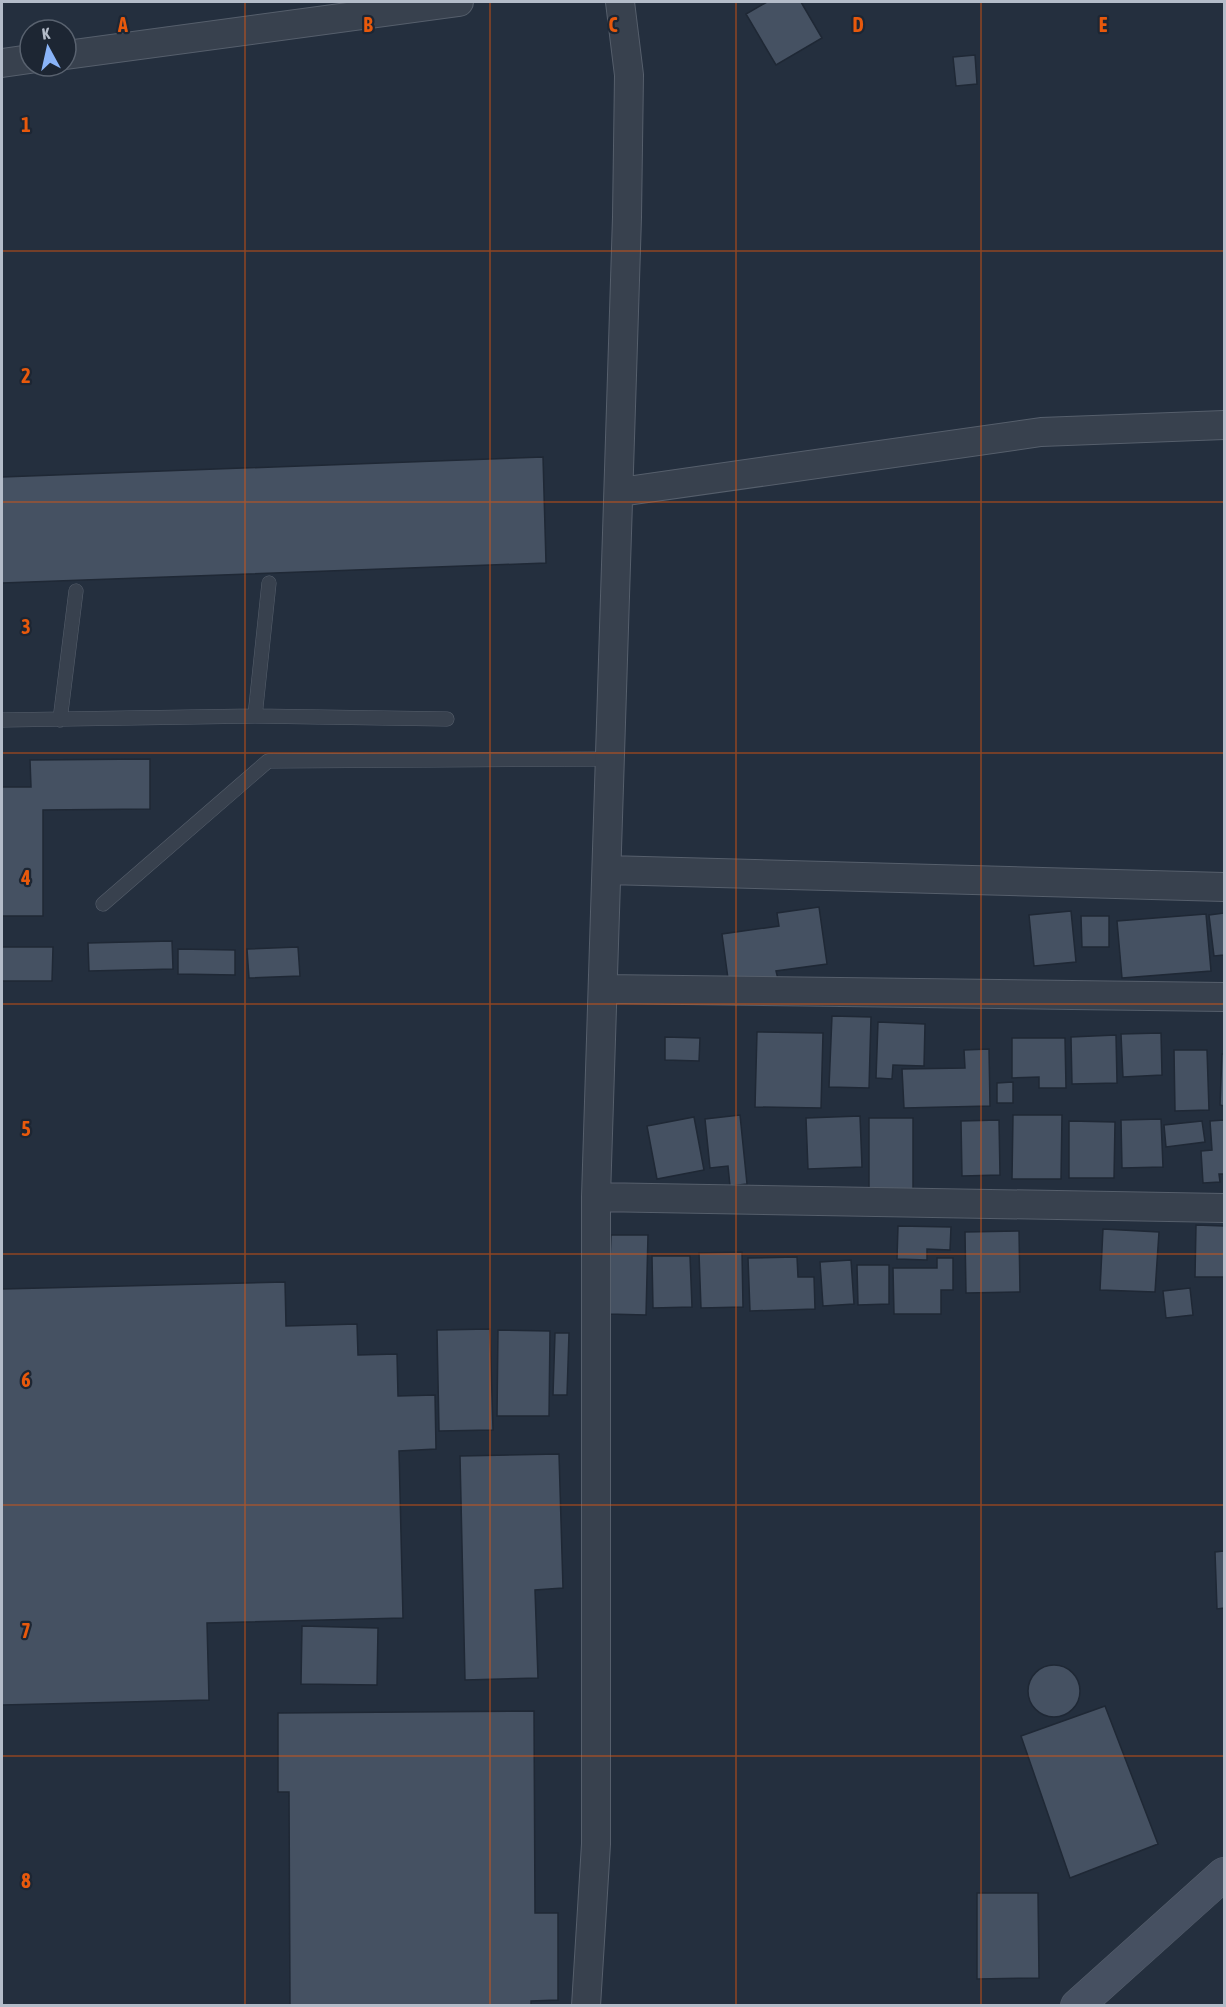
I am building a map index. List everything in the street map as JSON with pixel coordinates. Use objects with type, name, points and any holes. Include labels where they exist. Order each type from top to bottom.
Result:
[{"type":"street","points":[[78,52],[459,2]]},
{"type":"street","points":[[586,2006],[596,1844],[596,1197],[620,492],[629,75],[620,2]]},
{"type":"street","points":[[2,63],[18,61]]},
{"type":"street","points":[[620,492],[1041,432],[1224,425]]},
{"type":"street","points":[[607,870],[1224,887]]},
{"type":"street","points":[[604,989],[1224,997]]},
{"type":"street","points":[[596,1197],[1224,1208]]},
{"type":"street","points":[[1077,2006],[1224,1874]]},
{"type":"lane","points":[[255,716],[268,583]]},
{"type":"lane","points":[[60,720],[76,591]]},
{"type":"lane","points":[[2,720],[255,716],[447,719]]},
{"type":"lane","points":[[103,904],[268,761],[610,759]]},
{"type":"building","points":[[767,2],[801,2],[822,38],[776,65],[746,14]]},
{"type":"building","points":[[975,55],[977,84],[956,86],[953,57]]},
{"type":"building","points":[[543,457],[546,563],[2,583],[2,477]]},
{"type":"building","points":[[150,759],[150,809],[43,810],[43,916],[2,916],[2,787],[31,787],[30,760]]},
{"type":"building","points":[[819,907],[827,964],[776,971],[778,979],[729,986],[722,934],[779,926],[777,913]]},
{"type":"building","points":[[1071,911],[1076,962],[1034,966],[1029,915]]},
{"type":"building","points":[[1224,913],[1224,955],[1214,956],[1209,915]]},
{"type":"building","points":[[1206,914],[1211,971],[1122,978],[1117,921]]},
{"type":"building","points":[[1081,916],[1109,916],[1109,947],[1082,947]]},
{"type":"building","points":[[172,941],[173,969],[89,971],[88,943]]},
{"type":"building","points":[[2,947],[53,947],[52,981],[2,981]]},
{"type":"building","points":[[298,947],[300,976],[249,978],[247,949]]},
{"type":"building","points":[[178,949],[235,950],[235,975],[178,974]]},
{"type":"building","points":[[832,1016],[871,1017],[869,1088],[829,1087]]},
{"type":"building","points":[[878,1022],[925,1024],[924,1066],[893,1065],[892,1079],[876,1078]]},
{"type":"building","points":[[757,1032],[823,1033],[821,1108],[755,1107]]},
{"type":"building","points":[[1161,1033],[1162,1075],[1123,1077],[1121,1034]]},
{"type":"building","points":[[1116,1035],[1117,1083],[1072,1084],[1071,1037]]},
{"type":"building","points":[[665,1037],[700,1038],[699,1061],[665,1060]]},
{"type":"building","points":[[1012,1038],[1065,1038],[1066,1088],[1039,1088],[1039,1077],[1012,1078]]},
{"type":"building","points":[[989,1049],[990,1106],[904,1108],[902,1069],[965,1068],[964,1050]]},
{"type":"building","points":[[1174,1050],[1207,1050],[1209,1110],[1175,1111]]},
{"type":"building","points":[[1222,1054],[1224,1054],[1224,1106],[1220,1105]]},
{"type":"building","points":[[1013,1082],[1013,1103],[997,1103],[997,1083]]},
{"type":"building","points":[[740,1115],[747,1184],[730,1186],[728,1166],[710,1168],[705,1119]]},
{"type":"building","points":[[1013,1115],[1062,1115],[1061,1179],[1012,1179]]},
{"type":"building","points":[[860,1116],[862,1167],[808,1169],[806,1118]]},
{"type":"building","points":[[694,1117],[704,1170],[657,1179],[647,1126]]},
{"type":"building","points":[[869,1118],[913,1118],[913,1189],[869,1189]]},
{"type":"building","points":[[1161,1119],[1163,1167],[1122,1168],[1121,1120]]},
{"type":"building","points":[[999,1120],[1000,1175],[962,1176],[961,1121]]},
{"type":"building","points":[[1224,1120],[1224,1174],[1219,1174],[1220,1182],[1203,1183],[1201,1151],[1212,1150],[1210,1121]]},
{"type":"building","points":[[1069,1121],[1115,1122],[1114,1178],[1069,1178]]},
{"type":"building","points":[[1202,1121],[1205,1142],[1166,1147],[1164,1125]]},
{"type":"building","points":[[1196,1225],[1224,1226],[1224,1277],[1195,1277]]},
{"type":"building","points":[[898,1226],[951,1227],[950,1250],[927,1249],[927,1260],[897,1259]]},
{"type":"building","points":[[1103,1229],[1159,1232],[1155,1292],[1100,1290]]},
{"type":"building","points":[[1019,1231],[1020,1292],[966,1293],[965,1232]]},
{"type":"building","points":[[611,1235],[648,1235],[646,1315],[608,1314]]},
{"type":"building","points":[[742,1252],[743,1307],[701,1308],[699,1253]]},
{"type":"building","points":[[652,1256],[690,1256],[692,1307],[653,1308]]},
{"type":"building","points":[[797,1257],[798,1277],[814,1277],[815,1309],[750,1311],[748,1258]]},
{"type":"building","points":[[937,1258],[953,1258],[953,1290],[941,1290],[941,1314],[894,1314],[893,1268],[937,1268]]},
{"type":"building","points":[[851,1260],[854,1304],[823,1306],[820,1262]]},
{"type":"building","points":[[857,1265],[889,1265],[889,1304],[858,1305]]},
{"type":"building","points":[[285,1282],[286,1326],[357,1324],[358,1355],[397,1354],[398,1396],[435,1395],[436,1449],[399,1451],[403,1618],[207,1623],[209,1700],[2,1705],[2,1289]]},
{"type":"building","points":[[1190,1288],[1193,1315],[1166,1318],[1163,1291]]},
{"type":"building","points":[[490,1329],[493,1430],[439,1431],[437,1330]]},
{"type":"building","points":[[498,1330],[550,1331],[549,1416],[497,1416]]},
{"type":"building","points":[[555,1333],[569,1333],[567,1395],[553,1395]]},
{"type":"building","points":[[559,1454],[563,1588],[535,1590],[538,1678],[465,1680],[460,1456]]},
{"type":"building","points":[[1224,1551],[1224,1608],[1217,1609],[1215,1552]]},
{"type":"building","points":[[302,1626],[378,1628],[377,1685],[301,1684]]},
{"type":"building","points":[[1054,1665],[1068,1669],[1076,1677],[1080,1691],[1076,1705],[1068,1713],[1054,1717],[1040,1713],[1032,1705],[1028,1691],[1032,1677],[1040,1669]]},
{"type":"building","points":[[1105,1706],[1158,1844],[1070,1878],[1021,1736]]},
{"type":"building","points":[[534,1711],[535,1913],[558,1913],[558,2000],[531,2001],[531,2006],[290,2006],[289,1792],[278,1792],[278,1713]]},
{"type":"building","points":[[977,1893],[1038,1893],[1039,1978],[977,1979]]}]
